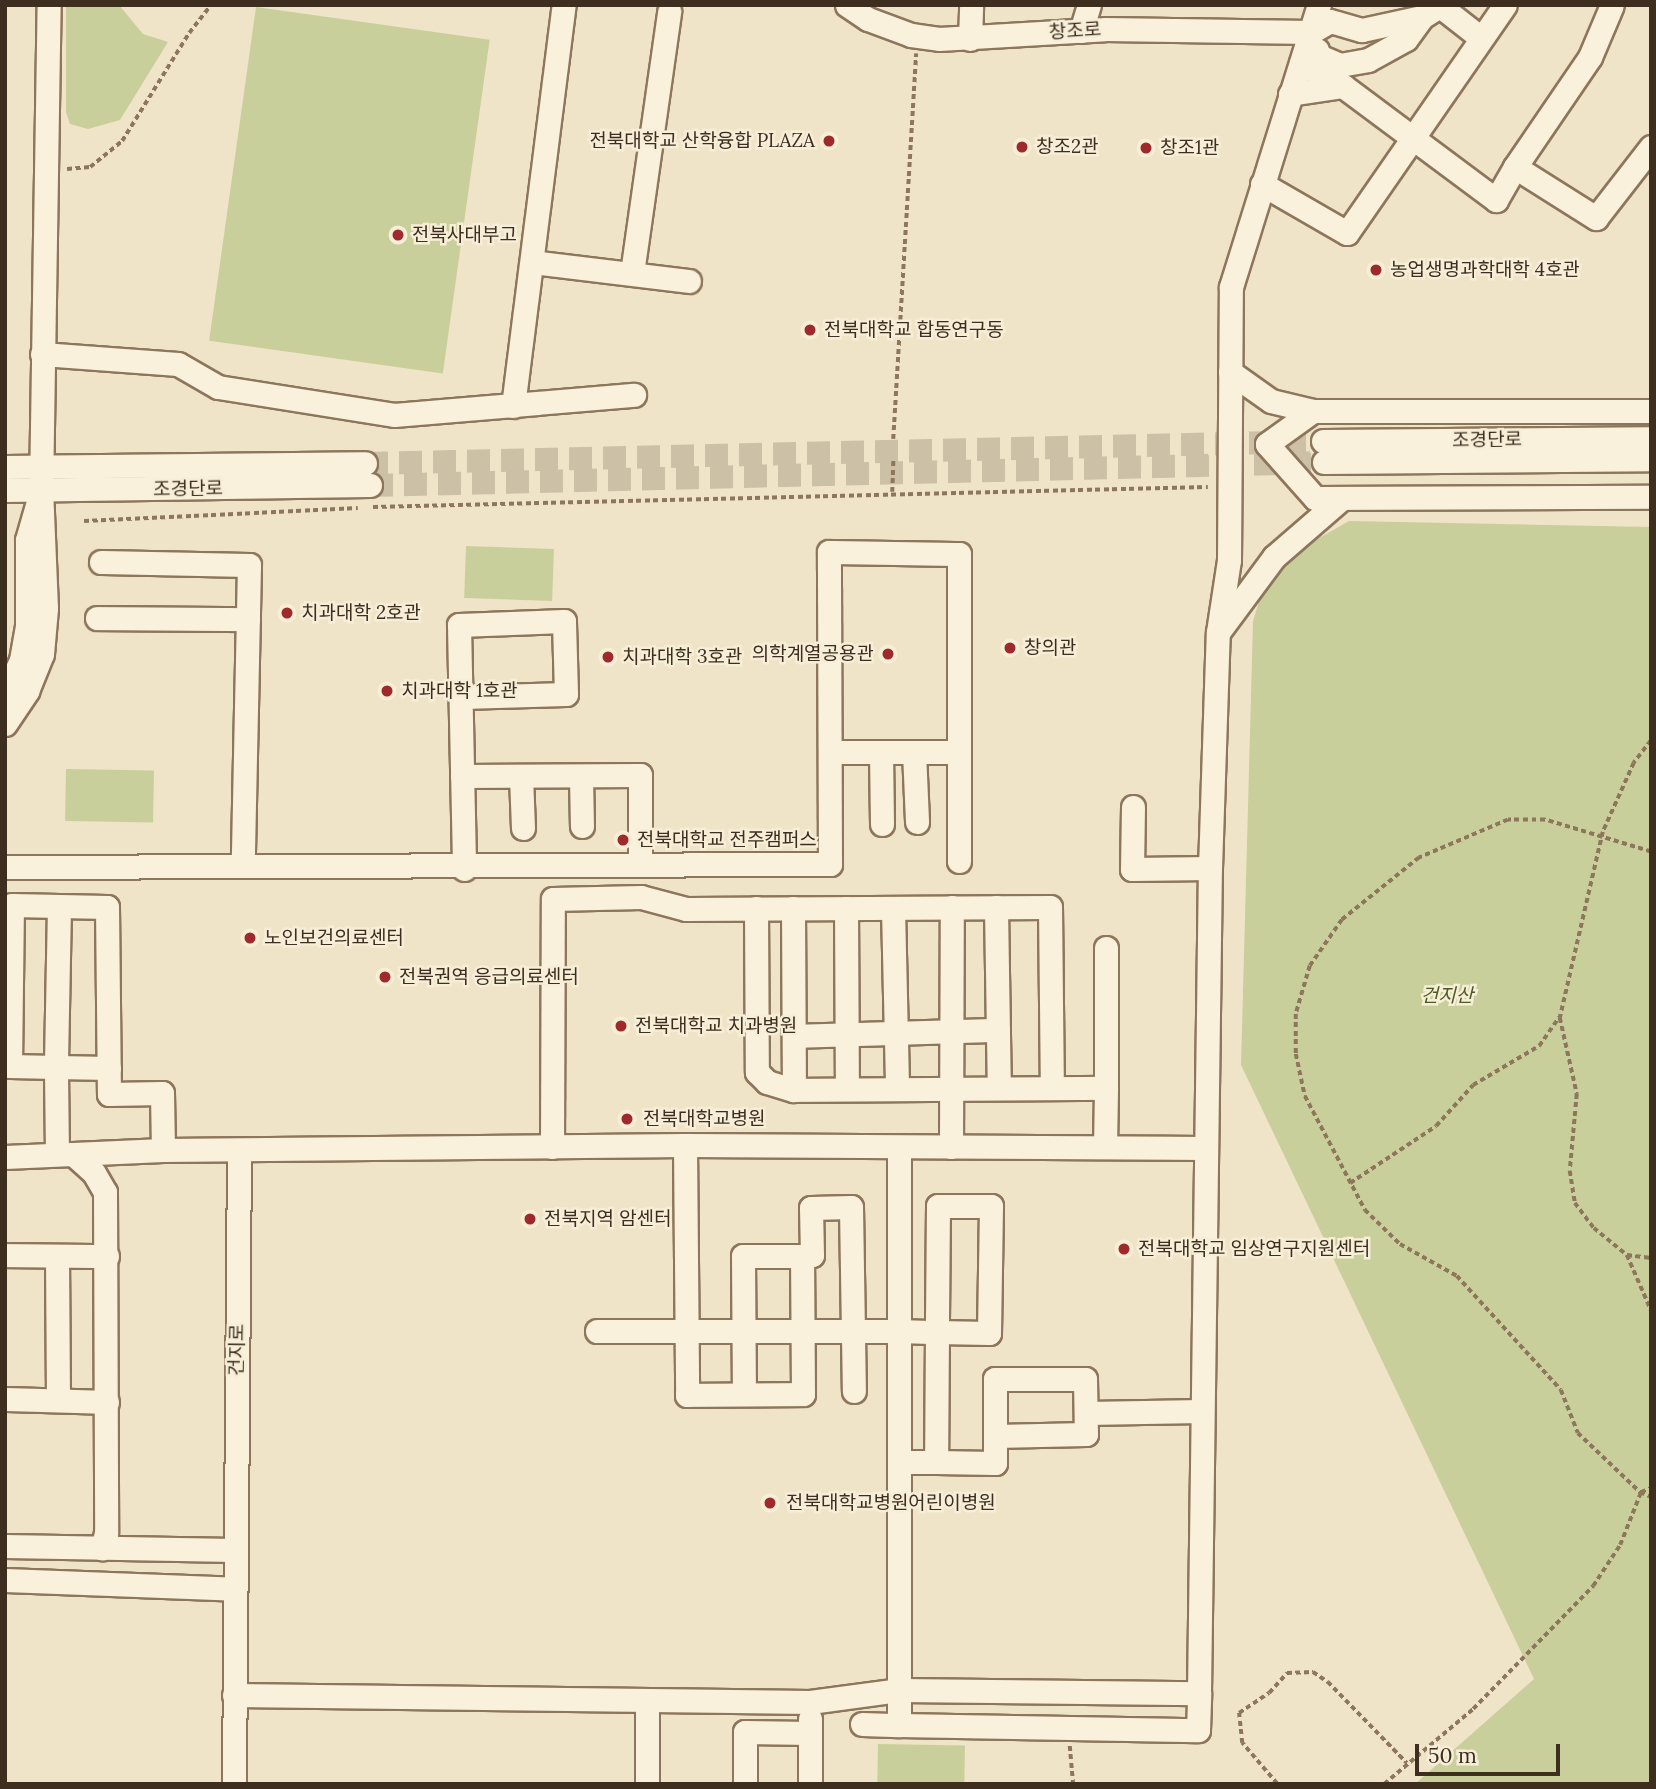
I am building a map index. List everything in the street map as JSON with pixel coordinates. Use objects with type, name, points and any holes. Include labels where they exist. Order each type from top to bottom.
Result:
[{"type":"street","points":[[5,724],[27,691],[42,654],[46,608],[41,467],[49,5]]},
{"type":"street","points":[[513,406],[564,5]]},
{"type":"street","name":"창조로","points":[[847,5],[868,19],[911,35],[970,39],[1081,31],[1311,32],[1330,21],[1362,30],[1434,9]]},
{"type":"street","points":[[970,39],[971,5]]},
{"type":"street","points":[[1081,31],[1088,5]]},
{"type":"street","points":[[862,1724],[1198,1730],[1210,868],[1218,632],[1229,560],[1231,287],[1319,5]]},
{"type":"street","points":[[1262,184],[1347,233],[1506,5]]},
{"type":"street","points":[[1301,63],[1343,86],[1496,200],[1515,167],[1590,57],[1612,5]]},
{"type":"street","points":[[1311,32],[1319,56],[1340,65],[1353,63],[1406,39],[1434,9],[1481,38]]},
{"type":"street","points":[[632,273],[669,12]]},
{"type":"street","points":[[1343,86],[1353,63]]},
{"type":"street","points":[[1290,94],[1343,86]]},
{"type":"street","points":[[1515,167],[1596,218],[1651,147]]},
{"type":"street","points":[[532,262],[689,281]]},
{"type":"street","points":[[42,355],[178,364],[218,387],[394,415],[634,395]]},
{"type":"street","points":[[1230,372],[1271,401],[1313,411],[1651,411]]},
{"type":"street","points":[[1231,446],[1267,443],[1313,411]]},
{"type":"street","name":"조경단로","points":[[1651,438],[1324,451],[1651,459]]},
{"type":"street","points":[[1267,443],[1315,498],[1651,497]]},
{"type":"street","name":"조경단로","points":[[5,467],[368,474],[41,491],[5,490]]},
{"type":"street","points":[[5,693],[21,660],[27,625],[27,540],[41,491]]},
{"type":"street","points":[[1218,632],[1274,557],[1341,499]]},
{"type":"street","points":[[5,867],[243,863],[464,869],[640,864],[830,864],[829,552],[959,554],[959,861]]},
{"type":"street","points":[[101,562],[249,565],[243,863]]},
{"type":"street","points":[[97,618],[248,619]]},
{"type":"street","points":[[461,697],[566,694],[564,621],[459,625],[464,869]]},
{"type":"street","points":[[831,752],[959,752]]},
{"type":"street","points":[[881,752],[882,824]]},
{"type":"street","points":[[914,752],[916,822]]},
{"type":"street","points":[[463,776],[640,775],[640,864]]},
{"type":"street","points":[[521,776],[523,828]]},
{"type":"street","points":[[581,776],[582,825]]},
{"type":"street","points":[[1133,807],[1132,869],[1210,868]]},
{"type":"street","points":[[552,1146],[553,899],[640,897],[686,909],[1050,907],[1052,1088]]},
{"type":"street","points":[[108,1068],[10,1066],[12,905],[107,907],[109,1094],[162,1093],[163,1150]]},
{"type":"street","points":[[59,906],[56,1067],[65,1154]]},
{"type":"street","points":[[951,1147],[952,907]]},
{"type":"street","points":[[996,907],[999,1088]]},
{"type":"street","points":[[756,908],[757,1072],[766,1082],[794,1090],[1106,1088]]},
{"type":"street","points":[[793,908],[794,1090]]},
{"type":"street","points":[[846,908],[847,1089]]},
{"type":"street","points":[[893,908],[897,1089]]},
{"type":"street","points":[[1105,1147],[1106,948]]},
{"type":"street","points":[[794,1036],[998,1030]]},
{"type":"street","points":[[5,1157],[163,1150],[685,1145],[1205,1148]]},
{"type":"street","points":[[685,1145],[687,1395],[803,1394],[802,1256]]},
{"type":"street","points":[[899,1147],[899,1725]]},
{"type":"street","name":"건지로","points":[[234,1784],[239,1150]]},
{"type":"street","points":[[65,1154],[94,1173],[105,1192],[106,1533],[102,1548]]},
{"type":"street","points":[[597,1331],[899,1331],[937,1332],[989,1332],[991,1206],[938,1206],[937,1332],[936,1462]]},
{"type":"street","points":[[744,1394],[743,1256],[812,1255],[811,1208],[851,1207],[854,1391]]},
{"type":"street","points":[[5,1255],[107,1256]]},
{"type":"street","points":[[57,1256],[58,1400]]},
{"type":"street","points":[[900,1462],[995,1462],[995,1436],[995,1379],[1086,1379],[1086,1434],[995,1436]]},
{"type":"street","points":[[5,1399],[107,1402]]},
{"type":"street","points":[[1086,1413],[1202,1412]]},
{"type":"street","points":[[5,1546],[235,1550]]},
{"type":"street","points":[[5,1580],[235,1588]]},
{"type":"street","points":[[234,1695],[810,1702],[900,1690],[1199,1693]]},
{"type":"street","points":[[647,1701],[647,1784]]},
{"type":"street","points":[[810,1702],[810,1784]]},
{"type":"street","points":[[745,1784],[746,1732],[810,1733]]},
{"type":"path","points":[[61,169],[90,167],[122,141],[189,33],[211,5]]},
{"type":"path","points":[[893,439],[916,49]]},
{"type":"path","points":[[892,492],[893,459]]},
{"type":"path","points":[[84,521],[892,492],[1214,487]]},
{"type":"path","points":[[1651,741],[1634,763],[1602,835],[1560,1018],[1577,1094],[1570,1171],[1575,1203],[1594,1228],[1627,1255],[1651,1310]]},
{"type":"path","points":[[1651,852],[1602,835],[1545,820],[1508,820],[1484,827],[1419,858],[1342,920],[1310,966],[1296,1014],[1296,1054],[1305,1097],[1350,1183],[1383,1230],[1457,1276],[1561,1390],[1578,1433],[1641,1492],[1651,1497]]},
{"type":"path","points":[[1350,1183],[1436,1126],[1472,1085],[1539,1045],[1559,1017]]},
{"type":"path","points":[[1627,1255],[1651,1258]]},
{"type":"path","points":[[1384,1784],[1473,1709],[1593,1586],[1620,1545],[1641,1492],[1651,1488]]},
{"type":"path","points":[[1277,1784],[1241,1743],[1239,1713],[1269,1693],[1287,1673],[1313,1672],[1328,1682],[1407,1763]]},
{"type":"green space","points":[[66,5],[119,5],[143,34],[168,42],[120,120],[88,129],[70,124],[66,112]]},
{"type":"green space","points":[[256,7],[490,40],[443,374],[209,341]]},
{"type":"green space","name":"건지산","points":[[1349,521],[1651,527],[1651,1784],[1415,1784],[1534,1679],[1241,1065],[1253,621],[1265,582],[1300,549]]},
{"type":"green space","points":[[466,546],[554,549],[552,601],[464,598]]},
{"type":"green space","points":[[66,769],[154,771],[153,823],[65,821]]},
{"type":"green space","points":[[878,1744],[965,1746],[964,1784],[877,1784]]},
{"type":"tunnel","points":[[365,463],[1323,441]]},
{"type":"tunnel","points":[[370,485],[1324,462]]},
{"type":"place","name":"전북대학교 산학융합 PLAZA","points":[[829,141]]},
{"type":"place","name":"창조2관","points":[[1022,147]]},
{"type":"place","name":"창조1관","points":[[1146,148]]},
{"type":"place","name":"전북사대부고","points":[[398,235]]},
{"type":"place","name":"농업생명과학대학 4호관","points":[[1376,270]]},
{"type":"place","name":"전북대학교 합동연구동","points":[[810,330]]},
{"type":"place","name":"치과대학 2호관","points":[[287,613]]},
{"type":"place","name":"창의관","points":[[1010,648]]},
{"type":"place","name":"의학계열공용관","points":[[888,654]]},
{"type":"place","name":"치과대학 3호관","points":[[608,657]]},
{"type":"place","name":"치과대학 1호관","points":[[387,691]]},
{"type":"place","name":"전북대학교 전주캠퍼스","points":[[623,840]]},
{"type":"place","name":"노인보건의료센터","points":[[250,938]]},
{"type":"place","name":"전북권역 응급의료센터","points":[[385,977]]},
{"type":"place","name":"전북대학교 치과병원","points":[[621,1026]]},
{"type":"place","name":"전북대학교병원","points":[[627,1119]]},
{"type":"place","name":"전북지역 암센터","points":[[530,1219]]},
{"type":"place","name":"전북대학교 임상연구지원센터","points":[[1124,1249]]},
{"type":"place","name":"전북대학교병원어린이병원","points":[[770,1503]]}]
